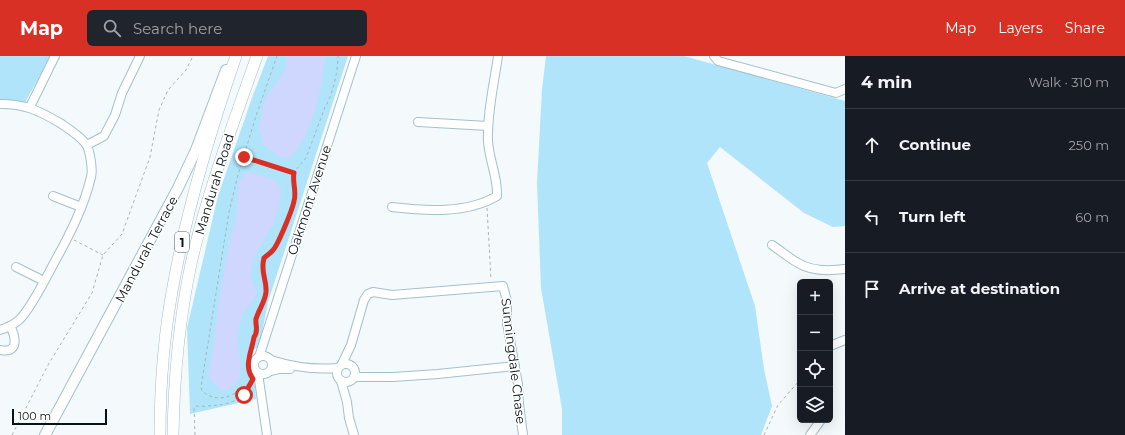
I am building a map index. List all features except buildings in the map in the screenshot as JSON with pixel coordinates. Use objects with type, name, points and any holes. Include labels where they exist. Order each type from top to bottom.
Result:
[{"type":"highway","name":"Mandurah Road","points":[[160,435],[162,367],[173,282],[207,147],[236,56]]},
{"type":"highway","name":"Mandurah Road","points":[[173,435],[174,392],[179,334],[191,264],[208,200],[257,56]]},
{"type":"main road","name":"Mandurah Terrace","points":[[45,435],[178,188],[196,150],[232,56]]},
{"type":"street","points":[[30,107],[55,56]]},
{"type":"street","points":[[87,145],[104,136],[115,115],[122,94],[140,56]]},
{"type":"street","name":"Oakmont Avenue","points":[[259,357],[356,56]]},
{"type":"street","points":[[392,207],[410,209],[448,209],[466,207],[487,202],[497,196],[497,187],[488,143],[488,126],[498,56]]},
{"type":"street","points":[[714,56],[718,61],[836,93],[845,89]]},
{"type":"street","points":[[0,104],[30,107],[58,122],[79,136],[87,145],[92,175],[72,231],[44,281],[20,319],[10,326],[0,330]]},
{"type":"street","points":[[418,122],[488,126]]},
{"type":"street","points":[[53,196],[81,207]]},
{"type":"street","points":[[772,245],[799,264],[818,269],[836,270],[845,268]]},
{"type":"street","points":[[16,267],[44,281]]},
{"type":"street","name":"Sunningdale Chase","points":[[354,435],[349,418],[346,372],[351,345],[364,300],[368,294],[374,292],[392,295],[503,286],[507,301],[507,323],[518,384],[523,435]]},
{"type":"street","points":[[0,350],[9,350],[14,346],[16,339],[10,326]]},
{"type":"street","points":[[833,345],[845,340]]},
{"type":"street","points":[[262,396],[272,366],[264,344]]},
{"type":"street","points":[[267,435],[258,372],[254,364],[256,359],[259,357],[264,356],[289,365],[393,377],[515,366]]},
{"type":"street","points":[[258,372],[263,374],[286,368],[346,372]]},
{"type":"street","points":[[810,435],[820,423]]},
{"type":"path","points":[[12,435],[48,365],[92,293],[103,256],[122,234],[150,157],[159,110],[168,90],[186,70],[192,56]]},
{"type":"path","points":[[249,386],[246,384],[231,396],[221,398],[205,394],[202,392],[201,387],[229,212],[238,175],[256,116],[277,56]]},
{"type":"path","points":[[195,435],[194,407],[196,405],[214,406],[237,400],[244,395],[253,379],[249,370],[248,362],[254,337],[257,333],[256,320],[265,297],[266,290],[262,273],[264,258],[273,250],[295,201],[294,173],[306,158],[329,100],[338,68],[338,56]]},
{"type":"path","points":[[244,157],[294,173]]},
{"type":"path","points":[[487,202],[492,287]]},
{"type":"path","points":[[68,237],[103,256]]},
{"type":"path","points":[[764,435],[778,405],[797,383]]},
{"type":"shaded area","points":[[0,56],[51,56],[24,104],[0,101]]},
{"type":"shaded area","points":[[268,56],[348,56],[268,302],[259,347],[252,350],[246,358],[248,372],[254,377],[256,399],[190,414],[187,328],[218,196]]},
{"type":"shaded area","points":[[287,56],[325,56],[319,96],[311,124],[299,148],[291,157],[281,158],[264,145],[259,129],[263,105],[269,92],[278,82],[286,68]]},
{"type":"shaded area","points":[[546,56],[684,56],[845,101],[845,226],[833,227],[804,213],[720,147],[707,163],[755,306],[764,369],[772,406],[761,435],[562,435],[562,409],[541,288],[537,183],[542,89]]},
{"type":"shaded area","points":[[248,170],[252,173],[273,179],[281,188],[280,199],[274,222],[258,251],[251,269],[251,278],[256,289],[256,293],[253,301],[241,319],[238,346],[241,365],[238,381],[232,387],[222,391],[214,384],[208,375],[230,238],[236,218],[239,182]]},
{"type":"route","points":[[244,157],[294,173],[295,201],[273,250],[264,258],[262,269],[266,290],[265,297],[256,320],[257,333],[254,337],[248,362],[250,376],[253,379],[244,395]]}]
